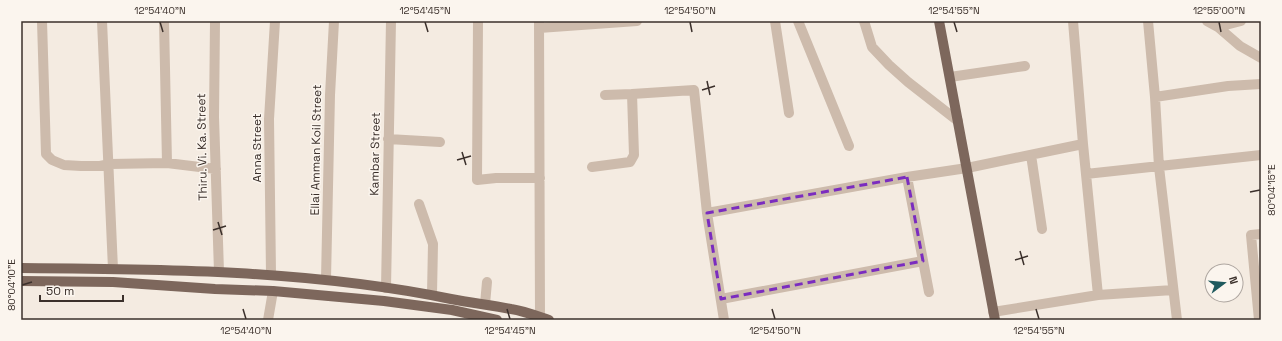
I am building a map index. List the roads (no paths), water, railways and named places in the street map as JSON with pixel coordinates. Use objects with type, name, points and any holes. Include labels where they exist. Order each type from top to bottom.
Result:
[{"type":"main road","points":[[939,21],[994,316]]},
{"type":"main road","points":[[21,268],[113,269],[271,274],[432,294],[452,299],[512,309],[544,318]]},
{"type":"main road","points":[[271,274],[273,291]]},
{"type":"main road","points":[[21,281],[113,282],[215,290],[273,291],[384,301],[452,310],[497,320]]},
{"type":"street","points":[[42,21],[46,154],[52,160],[64,165],[100,166],[110,164],[167,164],[216,169]]},
{"type":"street","points":[[102,21],[110,164],[113,269]]},
{"type":"street","points":[[164,21],[167,164]]},
{"type":"street","name":"Thiru. Vi. Ka. Street","points":[[215,21],[214,116],[219,272]]},
{"type":"street","name":"Anna Street","points":[[271,274],[269,119],[275,21]]},
{"type":"street","name":"Ellai Amman Koil Street","points":[[326,280],[330,95],[334,21]]},
{"type":"street","name":"Kambar Street","points":[[386,288],[391,21]]},
{"type":"street","points":[[478,21],[477,180],[540,178]]},
{"type":"street","points":[[544,318],[540,178],[539,25],[637,21]]},
{"type":"street","points":[[775,21],[789,113]]},
{"type":"street","points":[[798,21],[849,146]]},
{"type":"street","points":[[864,21],[872,47],[908,82],[958,121]]},
{"type":"street","points":[[1073,21],[1083,144],[1098,295]]},
{"type":"street","points":[[1148,21],[1155,97],[1159,167],[1177,320]]},
{"type":"street","points":[[1207,21],[1218,27],[1240,46],[1261,58]]},
{"type":"street","points":[[1218,27],[1241,21]]},
{"type":"street","points":[[950,77],[1025,66]]},
{"type":"street","points":[[1155,97],[1228,86],[1261,84]]},
{"type":"street","points":[[606,95],[694,90],[707,213],[724,320]]},
{"type":"street","points":[[592,167],[630,162],[634,155],[632,94]]},
{"type":"street","points":[[388,139],[440,142]]},
{"type":"street","points":[[707,213],[907,177],[967,168],[1083,144]]},
{"type":"street","points":[[1031,155],[1042,229]]},
{"type":"street","points":[[1086,174],[1261,155]]},
{"type":"street","points":[[907,177],[929,292]]},
{"type":"street","points":[[419,204],[433,244],[432,294]]},
{"type":"street","points":[[1259,320],[1251,235],[1261,234]]},
{"type":"street","points":[[721,299],[923,261]]},
{"type":"street","points":[[485,304],[487,282]]},
{"type":"street","points":[[994,316],[1098,295],[1173,290]]},
{"type":"street","points":[[268,320],[273,291]]}]
